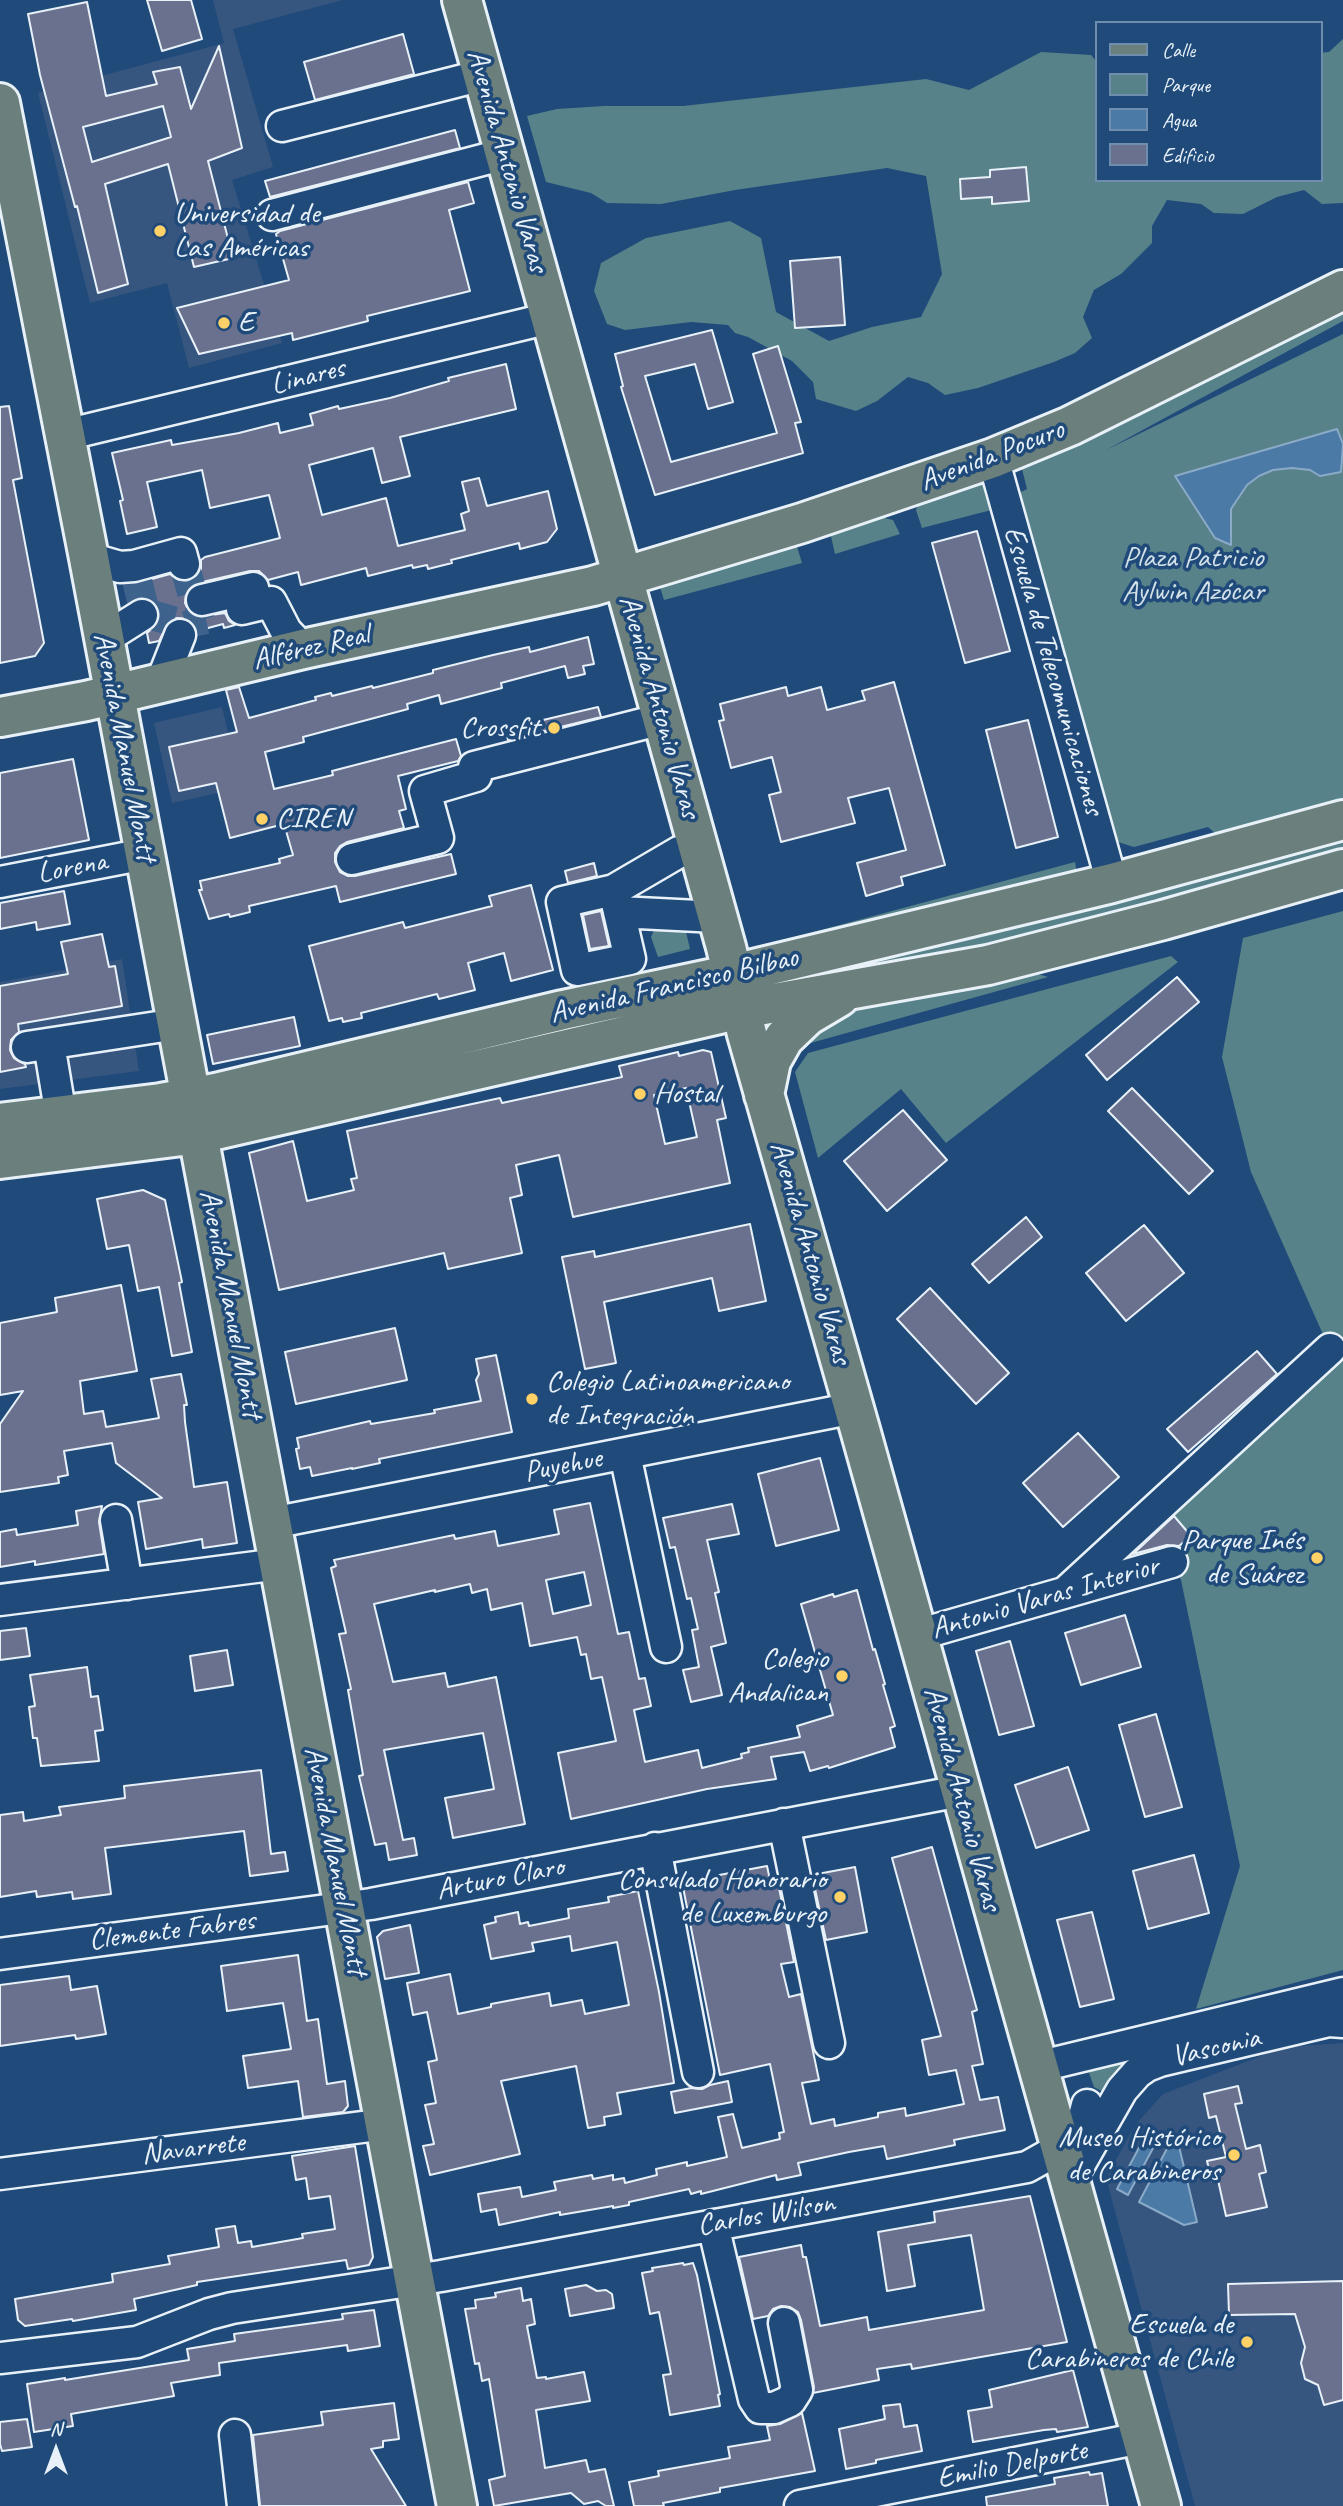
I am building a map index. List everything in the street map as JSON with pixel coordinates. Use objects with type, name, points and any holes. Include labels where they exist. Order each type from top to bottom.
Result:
[{"type":"main road","name":"Avenida Antonio Varas","points":[[462,0],[698,846],[764,1095],[1161,2506]]},
{"type":"main road","name":"Avenida Manuel Montt","points":[[0,103],[9,200],[65,435],[89,558],[457,2506]]},
{"type":"main road","name":"Avenida Pocuro","points":[[623,578],[802,523],[993,458],[1070,426],[1343,290]]},
{"type":"main road","name":"Alférez Real","points":[[0,717],[114,695],[303,649],[623,578]]},
{"type":"main road","name":"Avenida Francisco Bilbao","points":[[0,1159],[737,991],[1112,883],[1343,820]]},
{"type":"main road","name":"Avenida Francisco Bilbao","points":[[0,1123],[61,1116],[195,1116],[564,1010],[668,987],[737,991],[852,990],[988,965],[1163,920],[1343,869]]},
{"type":"main road","points":[[764,1095],[771,1060],[784,1038],[813,1012],[852,990]]},
{"type":"street","points":[[282,126],[483,75]]},
{"type":"street","points":[[272,215],[505,154]]},
{"type":"street","name":"Linares","points":[[65,435],[550,318]]},
{"type":"street","name":"Escuela de Telecomunicaciones","points":[[993,458],[1112,883]]},
{"type":"street","points":[[89,558],[135,571],[181,553],[184,564]]},
{"type":"street","points":[[233,608],[286,631],[303,649]]},
{"type":"street","points":[[104,639],[142,615]]},
{"type":"street","points":[[161,683],[180,635]]},
{"type":"street","points":[[352,859],[438,838],[425,791],[476,776],[474,767],[662,719]]},
{"type":"street","points":[[617,901],[679,852],[698,846]]},
{"type":"street","name":"Lorena","points":[[0,882],[145,854]]},
{"type":"street","points":[[617,901],[630,959],[668,987]]},
{"type":"street","points":[[564,1010],[577,970],[562,902],[617,901],[717,917]]},
{"type":"street","points":[[577,970],[630,959]]},
{"type":"street","points":[[61,1116],[38,1045],[177,1024]]},
{"type":"street","points":[[1068,1590],[1330,1349]]},
{"type":"street","name":"Puyehue","points":[[272,1523],[854,1408]]},
{"type":"street","points":[[625,1454],[666,1647]]},
{"type":"street","points":[[116,1520],[127,1584]]},
{"type":"street","name":"Antonio Varas Interior","points":[[917,1635],[1172,1562]]},
{"type":"street","points":[[0,1601],[279,1564]]},
{"type":"street","name":"Arturo Claro","points":[[344,1908],[960,1791]]},
{"type":"street","points":[[784,1824],[829,2043]]},
{"type":"street","points":[[655,1848],[698,2072]]},
{"type":"street","name":"Clemente Fabres","points":[[0,1954],[344,1908]]},
{"type":"street","name":"Vasconia","points":[[1037,2067],[1343,1993]]},
{"type":"street","name":"Vasconia","points":[[1066,2164],[1098,2108],[1122,2090],[1137,2073],[1160,2061],[1329,2021],[1343,2022]]},
{"type":"street","points":[[1093,2052],[1085,2064],[1081,2079],[1098,2108]]},
{"type":"street","name":"Navarrete","points":[[0,2174],[385,2124]]},
{"type":"street","name":"Carlos Wilson","points":[[0,2358],[137,2342],[209,2314],[232,2308],[415,2280],[1027,2167],[1066,2164]]},
{"type":"street","points":[[713,2224],[754,2399],[760,2407],[774,2407],[790,2401],[797,2390],[784,2323]]},
{"type":"street","points":[[234,2435],[243,2506]]},
{"type":"street","name":"Emilio Delporte","points":[[800,2506],[1141,2438]]},
{"type":"shaded area","name":"Universidad de Las Américas","points":[[213,0],[343,0],[233,29],[273,167],[232,180],[282,343],[189,368],[167,283],[90,303],[38,93],[224,43]]},
{"type":"shaded area","points":[[222,707],[241,788],[172,803],[154,723]]},
{"type":"shaded area","points":[[122,959],[139,1071],[0,1089],[0,982]]},
{"type":"shaded area","name":"Escuela de Carabineros de Chile","points":[[1343,2043],[1343,2506],[1195,2506],[1106,2178],[1135,2125],[1163,2094],[1284,2047]]},
{"type":"green space","points":[[1343,39],[1343,203],[1322,204],[1304,190],[1277,197],[1243,214],[1214,213],[1201,204],[1167,200],[1152,226],[1152,243],[1121,274],[1094,290],[1083,317],[1092,338],[1075,353],[978,388],[945,395],[928,383],[908,377],[877,401],[856,411],[816,399],[813,382],[792,361],[748,337],[735,333],[728,325],[691,322],[625,330],[607,324],[594,291],[601,263],[646,238],[730,221],[761,238],[776,312],[829,341],[872,327],[921,317],[942,274],[926,176],[887,168],[735,190],[661,204],[607,203],[591,193],[546,182],[527,116],[557,109],[683,106],[926,79],[969,90],[1041,52],[1091,55],[1094,59],[1094,182],[1322,182],[1322,53],[1329,52]]},
{"type":"green space","name":"Plaza Patricio Aylwin Azócar","points":[[1343,309],[1343,321],[1106,450],[1343,334],[1343,800],[1216,834],[1208,827],[1134,847],[1118,842],[1112,837],[1013,496],[1027,489],[1021,465]]},
{"type":"green space","points":[[988,478],[999,508],[922,528],[916,510],[919,502]]},
{"type":"green space","points":[[880,517],[893,520],[900,534],[835,554],[830,532]]},
{"type":"green space","points":[[795,540],[802,563],[664,600],[659,584]]},
{"type":"green space","points":[[1343,836],[1343,863],[1109,926],[779,994],[775,980]]},
{"type":"green space","points":[[1075,862],[1077,873],[777,948],[776,942]]},
{"type":"green space","name":"Parque Inés de Suárez","points":[[1343,911],[1343,1970],[1196,2009],[1240,1866],[1181,1580],[1167,1551],[1112,1557],[1333,1357],[1251,1172],[1222,1057],[1243,938]]},
{"type":"green space","points":[[684,923],[690,949],[658,957],[651,937],[656,926]]},
{"type":"green space","points":[[1171,956],[1178,962],[946,1143],[901,1089],[818,1158],[795,1072],[808,1053]]},
{"type":"green space","points":[[1021,969],[1048,977],[807,1044],[801,1035],[828,1014]]},
{"type":"green space","points":[[1343,2001],[1105,2093],[1094,2087],[1089,2073],[1096,2058]]},
{"type":"water","points":[[1337,429],[1343,444],[1341,472],[1320,476],[1310,470],[1292,468],[1273,470],[1259,476],[1247,485],[1231,509],[1231,545],[1215,538],[1175,476]]},
{"type":"water","points":[[1149,2129],[1160,2135],[1128,2195],[1117,2189]]},
{"type":"water","points":[[1172,2139],[1178,2142],[1197,2222],[1184,2225],[1139,2202]]},
{"type":"building","points":[[147,0],[191,0],[202,39],[162,51]]},
{"type":"building","points":[[87,2],[106,96],[157,84],[153,72],[180,67],[191,109],[219,46],[242,148],[208,161],[233,258],[194,267],[168,164],[105,184],[128,284],[98,293],[40,75],[28,14]],"holes":[[[163,106],[171,137],[92,162],[83,127]]]},
{"type":"building","points":[[403,34],[414,74],[315,100],[304,62]]},
{"type":"building","points":[[455,130],[460,148],[270,197],[265,181]]},
{"type":"building","points":[[1026,167],[1029,201],[992,204],[992,197],[961,199],[960,179],[990,177],[990,170]]},
{"type":"building","points":[[468,182],[474,203],[449,210],[470,291],[367,316],[368,321],[293,340],[292,333],[199,354],[177,308],[289,280],[276,234],[280,231]]},
{"type":"building","points":[[840,257],[845,325],[795,328],[790,261]]},
{"type":"building","points":[[712,330],[733,402],[708,409],[695,364],[645,376],[671,462],[777,433],[753,354],[778,346],[801,422],[795,423],[803,453],[655,495],[621,387],[623,386],[615,354]]},
{"type":"building","points":[[506,364],[516,409],[400,437],[410,476],[382,483],[373,448],[309,465],[322,515],[386,498],[398,546],[465,530],[461,514],[469,511],[462,482],[479,478],[487,506],[548,491],[557,529],[547,542],[520,549],[519,543],[451,560],[452,563],[428,569],[427,565],[413,568],[412,565],[368,576],[366,568],[301,585],[298,572],[268,580],[259,571],[198,583],[186,594],[185,603],[189,611],[198,617],[225,613],[235,625],[224,628],[223,624],[197,631],[187,619],[177,618],[169,622],[159,641],[149,643],[147,633],[157,624],[159,614],[151,600],[138,598],[134,584],[170,574],[179,581],[189,581],[197,576],[201,569],[201,560],[205,557],[280,538],[269,495],[210,508],[202,470],[147,482],[157,527],[127,534],[120,501],[123,500],[112,453],[171,440],[172,445],[239,433],[278,423],[280,433],[313,425],[310,414],[338,406],[339,409],[390,398],[449,381],[448,378]]},
{"type":"building","points":[[9,406],[22,478],[13,480],[44,643],[35,656],[0,663],[0,407]]},
{"type":"building","points":[[977,531],[1010,651],[965,663],[932,543]]},
{"type":"building","points":[[588,637],[594,664],[583,666],[585,674],[568,678],[565,666],[501,683],[502,688],[441,704],[439,695],[407,704],[408,709],[303,737],[304,742],[265,752],[274,789],[333,775],[332,771],[456,739],[461,756],[458,761],[398,776],[406,809],[399,811],[404,828],[347,842],[335,853],[335,862],[340,872],[355,876],[451,854],[456,874],[340,902],[336,886],[249,906],[250,912],[209,919],[199,890],[202,890],[200,881],[280,863],[279,859],[293,855],[284,824],[230,838],[216,783],[179,791],[169,747],[237,732],[226,690],[239,687],[249,718],[316,700],[315,697],[331,693],[332,696],[372,686],[373,688],[493,655],[529,647],[530,652]]},
{"type":"building","points":[[894,682],[945,865],[901,877],[903,885],[866,896],[857,863],[906,850],[889,788],[848,798],[855,823],[781,842],[769,795],[781,792],[772,757],[731,768],[719,721],[724,720],[720,704],[786,687],[788,696],[821,687],[827,710],[865,700],[862,691]]},
{"type":"building","points":[[598,707],[601,717],[508,740],[505,729]]},
{"type":"building","points":[[1028,720],[1058,837],[1016,848],[986,730]]},
{"type":"building","points":[[73,759],[89,840],[0,858],[0,773]]},
{"type":"building","points":[[594,863],[597,876],[568,883],[565,871]]},
{"type":"building","points":[[531,885],[553,970],[511,981],[504,953],[468,963],[475,990],[439,999],[437,994],[361,1013],[362,1018],[343,1022],[342,1018],[329,1021],[309,946],[403,922],[405,928],[492,906],[489,896]]},
{"type":"building","points":[[64,891],[70,924],[37,930],[36,922],[0,929],[0,903]]},
{"type":"building","points":[[601,911],[609,946],[590,949],[583,915]]},
{"type":"building","points":[[102,934],[109,967],[115,966],[122,1006],[18,1024],[19,1032],[11,1040],[10,1050],[14,1058],[26,1067],[0,1072],[0,986],[68,974],[61,942]]},
{"type":"building","points":[[1177,977],[1199,1002],[1107,1080],[1086,1055]]},
{"type":"building","points":[[294,1017],[300,1046],[213,1064],[207,1035]]},
{"type":"building","points":[[703,1050],[711,1052],[726,1118],[717,1120],[730,1183],[573,1217],[559,1155],[516,1165],[522,1195],[510,1198],[522,1253],[448,1269],[444,1253],[279,1290],[249,1153],[293,1141],[307,1201],[354,1190],[351,1179],[357,1178],[347,1131],[500,1098],[502,1103],[622,1077],[619,1066],[678,1052],[679,1056]],"holes":[[[686,1088],[697,1137],[665,1144],[654,1095]]]},
{"type":"building","points":[[1132,1088],[1213,1171],[1189,1194],[1108,1111]]},
{"type":"building","points":[[903,1110],[947,1160],[887,1211],[844,1161]]},
{"type":"building","points":[[143,1190],[165,1200],[182,1282],[179,1283],[192,1352],[172,1356],[159,1287],[138,1291],[129,1245],[107,1249],[97,1199]]},
{"type":"building","points":[[1026,1217],[1042,1237],[989,1283],[972,1264]]},
{"type":"building","points":[[750,1224],[766,1301],[719,1311],[712,1278],[604,1302],[616,1363],[585,1369],[562,1257],[594,1251],[595,1257]]},
{"type":"building","points":[[1144,1225],[1184,1273],[1126,1321],[1086,1273]]},
{"type":"building","points":[[121,1285],[137,1371],[80,1381],[84,1414],[103,1411],[106,1427],[159,1418],[151,1379],[181,1374],[187,1405],[184,1405],[185,1422],[194,1487],[227,1482],[237,1543],[203,1548],[202,1539],[146,1549],[138,1502],[162,1498],[116,1463],[112,1443],[64,1451],[68,1475],[58,1477],[59,1483],[0,1492],[0,1424],[23,1391],[0,1395],[0,1323],[57,1312],[55,1298]]},
{"type":"building","points":[[930,1288],[1009,1373],[976,1404],[897,1319]]},
{"type":"building","points":[[395,1328],[407,1380],[296,1404],[285,1352]]},
{"type":"building","points":[[1257,1351],[1277,1374],[1188,1452],[1167,1429]]},
{"type":"building","points":[[496,1355],[512,1432],[379,1459],[380,1463],[312,1476],[310,1467],[300,1469],[297,1438],[370,1421],[371,1424],[435,1413],[434,1410],[481,1401],[476,1380],[479,1374],[476,1359]]},
{"type":"building","points":[[1078,1433],[1119,1477],[1063,1527],[1023,1483]]},
{"type":"building","points":[[820,1458],[839,1530],[776,1546],[758,1474]]},
{"type":"building","points":[[590,1503],[618,1634],[629,1632],[639,1679],[645,1678],[651,1706],[634,1710],[645,1762],[698,1750],[702,1768],[742,1758],[741,1754],[749,1752],[748,1748],[800,1737],[797,1726],[833,1715],[801,1604],[857,1590],[885,1684],[883,1685],[895,1726],[890,1728],[895,1747],[829,1768],[828,1766],[810,1771],[804,1752],[771,1757],[776,1779],[707,1789],[571,1819],[558,1753],[616,1741],[602,1677],[591,1679],[586,1654],[581,1655],[577,1637],[530,1646],[522,1603],[491,1610],[487,1589],[472,1593],[470,1584],[435,1590],[374,1604],[393,1682],[445,1673],[448,1687],[496,1677],[525,1824],[453,1838],[445,1798],[494,1789],[483,1733],[384,1750],[403,1840],[414,1838],[417,1855],[389,1860],[386,1843],[375,1845],[359,1776],[363,1775],[348,1690],[351,1689],[339,1634],[346,1633],[331,1568],[336,1566],[334,1560],[454,1535],[455,1539],[495,1531],[498,1546],[559,1534],[554,1510]],"holes":[[[584,1572],[591,1605],[553,1614],[546,1580]]]},
{"type":"building","points":[[732,1504],[739,1534],[707,1540],[719,1592],[715,1593],[726,1643],[711,1647],[722,1695],[691,1702],[683,1670],[699,1667],[692,1630],[698,1629],[691,1598],[687,1599],[675,1547],[670,1548],[663,1518]]},
{"type":"building","points":[[102,1506],[99,1522],[104,1554],[35,1565],[35,1561],[0,1567],[0,1532],[16,1529],[17,1535],[78,1525],[76,1511]]},
{"type":"building","points":[[1174,1516],[1191,1536],[1179,1546],[1167,1545],[1133,1554]]},
{"type":"building","points":[[1125,1615],[1141,1667],[1081,1685],[1065,1633]]},
{"type":"building","points":[[26,1628],[30,1656],[0,1660],[0,1631]]},
{"type":"building","points":[[1010,1641],[1034,1726],[999,1735],[976,1651]]},
{"type":"building","points":[[227,1650],[233,1685],[195,1691],[190,1656]]},
{"type":"building","points":[[87,1667],[91,1697],[98,1696],[103,1730],[95,1731],[99,1761],[41,1766],[37,1738],[33,1738],[29,1707],[35,1706],[30,1675]]},
{"type":"building","points":[[1156,1714],[1182,1807],[1145,1817],[1119,1725]]},
{"type":"building","points":[[1068,1767],[1089,1830],[1036,1848],[1015,1785]]},
{"type":"building","points":[[261,1770],[271,1854],[285,1852],[288,1871],[250,1876],[244,1831],[105,1848],[111,1894],[73,1899],[72,1892],[37,1897],[36,1891],[0,1897],[0,1815],[23,1812],[24,1821],[61,1815],[59,1807],[125,1798],[124,1786]]},
{"type":"building","points":[[932,1847],[977,2010],[972,2012],[983,2064],[972,2066],[980,2100],[998,2097],[1005,2130],[954,2140],[955,2145],[887,2159],[884,2146],[849,2152],[798,2163],[801,2175],[777,2180],[776,2175],[701,2194],[701,2191],[691,2194],[689,2189],[613,2208],[560,2215],[560,2212],[499,2225],[496,2209],[481,2212],[478,2194],[520,2187],[522,2197],[556,2190],[554,2182],[592,2175],[593,2179],[613,2175],[613,2180],[624,2178],[625,2183],[657,2175],[656,2169],[687,2162],[687,2166],[727,2157],[718,2117],[733,2114],[742,2148],[780,2139],[779,2133],[784,2132],[770,2064],[720,2075],[682,1882],[767,1866],[770,1880],[777,1878],[794,1962],[781,1964],[789,1997],[801,1994],[819,2080],[802,2083],[811,2124],[834,2119],[835,2126],[905,2108],[906,2116],[964,2104],[956,2070],[929,2075],[922,2040],[941,2036],[892,1858]]},
{"type":"building","points":[[1194,1855],[1209,1913],[1148,1929],[1133,1871]]},
{"type":"building","name":"Consulado Honorario de Luxemburgo","points":[[855,1867],[867,1932],[826,1940],[812,1875]]},
{"type":"building","points":[[638,1891],[674,2083],[617,2093],[621,2114],[604,2117],[605,2125],[588,2128],[576,2066],[501,2081],[520,2154],[430,2175],[423,2146],[434,2144],[425,2105],[436,2103],[428,2062],[437,2060],[427,2012],[413,2015],[407,1983],[450,1974],[458,2014],[491,2007],[491,2004],[549,1993],[551,2006],[582,2000],[585,2014],[629,2005],[617,1942],[572,1951],[570,1936],[532,1943],[534,1951],[491,1959],[484,1925],[496,1922],[495,1917],[518,1912],[520,1924],[528,1922],[529,1926],[569,1918],[568,1909],[609,1902],[608,1897]]},
{"type":"building","points":[[1092,1912],[1114,1999],[1080,2007],[1057,1920]]},
{"type":"building","points":[[410,1925],[419,1973],[385,1979],[377,1937],[383,1931]]},
{"type":"building","points":[[298,1955],[307,2021],[318,2019],[327,2084],[345,2081],[348,2106],[343,2112],[303,2117],[298,2081],[248,2088],[243,2056],[291,2049],[283,2003],[227,2011],[221,1966]]},
{"type":"building","points":[[69,1976],[71,1990],[97,1986],[106,2034],[76,2039],[75,2035],[0,2046],[0,1985]]},
{"type":"building","points":[[728,2081],[732,2102],[675,2113],[671,2092],[702,2089]]},
{"type":"building","points":[[1238,2086],[1242,2103],[1235,2104],[1246,2149],[1260,2145],[1266,2172],[1259,2174],[1267,2207],[1226,2216],[1218,2180],[1212,2182],[1207,2161],[1226,2157],[1216,2116],[1209,2118],[1204,2094]]},
{"type":"building","points":[[355,2146],[373,2257],[369,2265],[348,2269],[346,2260],[197,2282],[197,2285],[134,2299],[136,2310],[25,2326],[18,2320],[15,2299],[113,2282],[112,2274],[170,2264],[168,2256],[219,2247],[216,2229],[235,2226],[238,2243],[251,2241],[252,2247],[303,2238],[302,2234],[335,2229],[330,2196],[309,2199],[306,2178],[296,2180],[292,2156]]},
{"type":"building","points":[[1030,2196],[1067,2342],[912,2369],[911,2364],[877,2369],[879,2380],[813,2393],[798,2312],[781,2306],[773,2309],[768,2316],[753,2319],[739,2257],[801,2245],[803,2257],[806,2257],[820,2326],[867,2317],[869,2330],[984,2310],[971,2235],[908,2245],[915,2286],[887,2291],[878,2232],[935,2222],[934,2212]]},
{"type":"building","points":[[693,2263],[697,2275],[720,2406],[670,2415],[663,2375],[671,2374],[659,2312],[650,2314],[642,2273],[653,2271],[652,2268]]},
{"type":"building","points":[[1343,2281],[1343,2400],[1324,2405],[1318,2385],[1305,2379],[1301,2363],[1305,2347],[1295,2314],[1229,2315],[1228,2284]]},
{"type":"building","points":[[586,2285],[612,2294],[614,2308],[570,2316],[565,2289]]},
{"type":"building","points":[[521,2288],[523,2301],[531,2299],[535,2324],[527,2326],[537,2378],[546,2379],[584,2372],[590,2401],[536,2410],[545,2468],[586,2460],[589,2472],[605,2469],[614,2506],[606,2506],[598,2501],[584,2504],[571,2493],[494,2506],[489,2480],[505,2476],[489,2379],[482,2381],[479,2363],[475,2364],[465,2309],[476,2308],[475,2300],[496,2297],[495,2293]]},
{"type":"building","points":[[374,2310],[380,2346],[348,2351],[347,2345],[219,2363],[220,2375],[171,2383],[174,2396],[71,2414],[73,2426],[34,2432],[27,2384],[189,2360],[187,2349],[235,2341],[234,2334],[343,2319],[342,2314]]},
{"type":"building","points":[[1073,2370],[1088,2427],[1057,2432],[1056,2429],[1044,2430],[973,2442],[968,2411],[992,2407],[989,2390]]},
{"type":"building","points":[[394,2403],[399,2439],[383,2441],[383,2447],[371,2449],[406,2506],[260,2506],[253,2435],[323,2425],[321,2412]]},
{"type":"building","points":[[900,2404],[904,2427],[917,2425],[922,2451],[846,2469],[839,2429],[885,2419],[883,2406]]},
{"type":"building","points":[[802,2413],[815,2471],[720,2488],[720,2492],[663,2503],[664,2506],[634,2506],[629,2482],[659,2476],[658,2471],[730,2458],[728,2447],[770,2440],[767,2426],[780,2424]]},
{"type":"building","points":[[27,2419],[32,2447],[2,2451],[0,2422]]},
{"type":"building","points":[[1089,2472],[1090,2475],[1102,2473],[1108,2506],[987,2506],[986,2497],[1055,2484],[1054,2478]]},
{"type":"tunnel","points":[[184,564],[200,620]]},
{"type":"tunnel","points":[[136,576],[145,613]]},
{"type":"tunnel","points":[[145,613],[183,624],[206,619]]},
{"type":"place","name":"Universidad de Las Américas","points":[[160,231]]},
{"type":"place","name":"E","points":[[224,323]]},
{"type":"place","name":"Crossfit","points":[[554,728]]},
{"type":"place","name":"CIREN","points":[[262,819]]},
{"type":"place","name":"Hostal","points":[[640,1094]]},
{"type":"place","name":"Colegio Latinoamericano de Integración","points":[[532,1399]]},
{"type":"place","name":"Parque Inés de Suárez","points":[[1317,1558]]},
{"type":"place","name":"Colegio Andalican","points":[[842,1676]]},
{"type":"place","name":"Consulado Honorario de Luxemburgo","points":[[840,1897]]},
{"type":"place","name":"Museo Histórico de Carabineros","points":[[1234,2155]]},
{"type":"place","name":"Escuela de Carabineros de Chile","points":[[1247,2342]]}]
